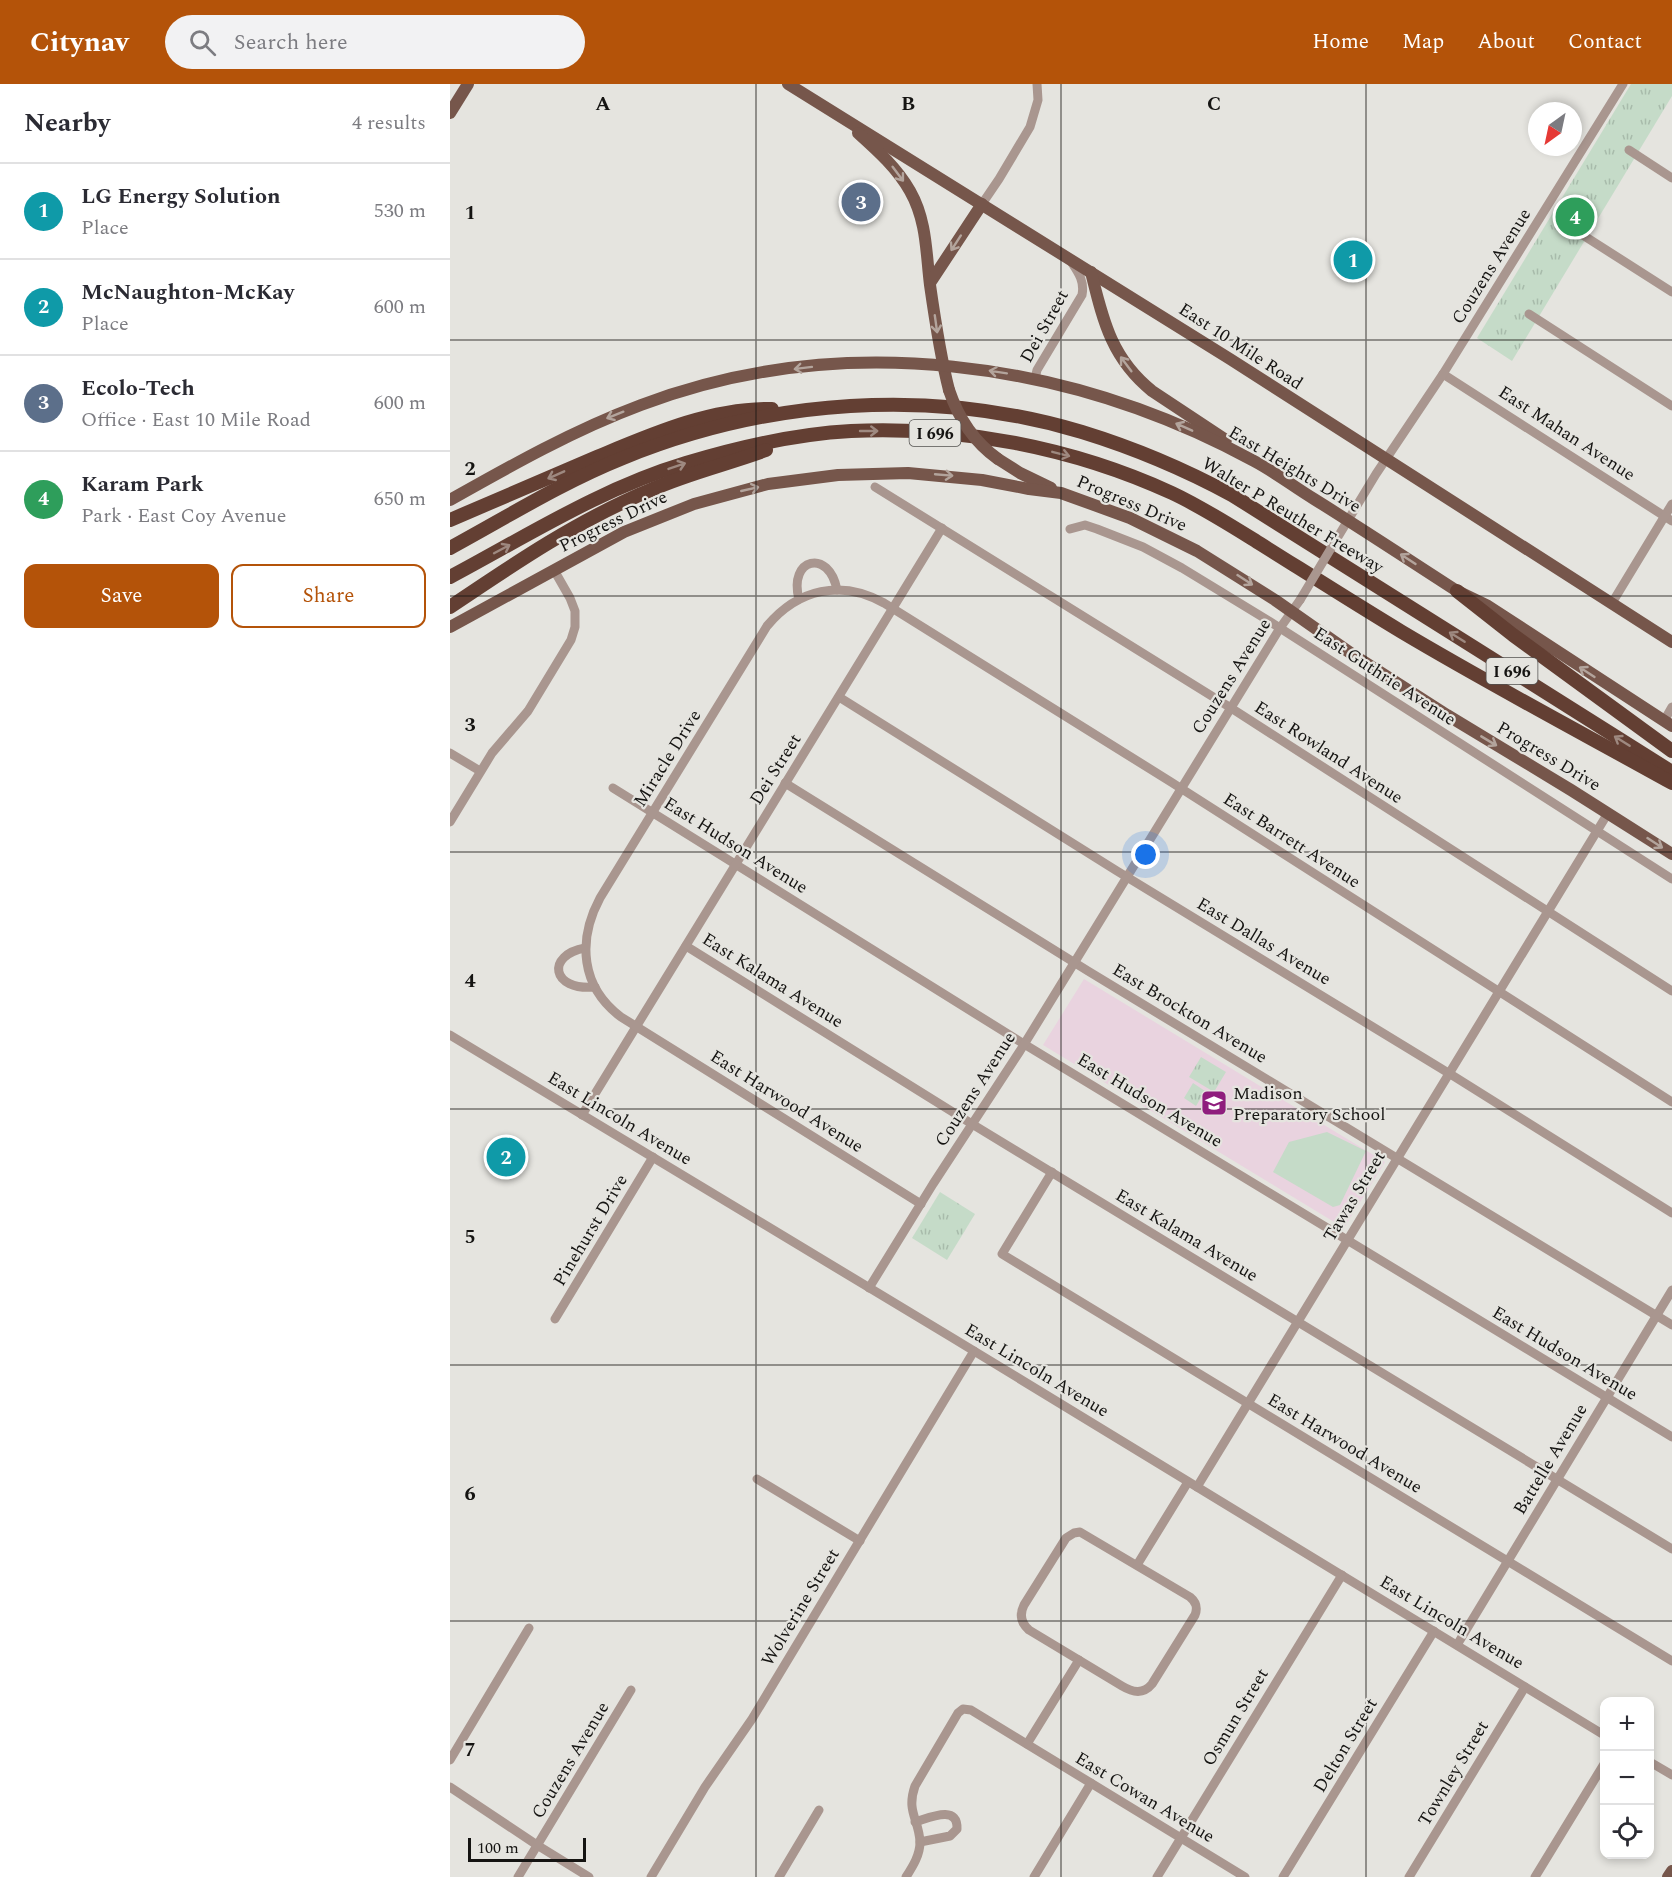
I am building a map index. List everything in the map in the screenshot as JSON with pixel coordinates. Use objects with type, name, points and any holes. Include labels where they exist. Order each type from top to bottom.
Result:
[{"type":"highway","name":"Walter P Reuther Freeway","points":[[450,548],[578,478],[621,458],[709,429],[764,417],[813,409],[892,405],[966,409],[1047,423],[1150,455],[1209,483],[1256,509],[1672,772]]},
{"type":"highway","points":[[450,520],[626,445],[679,426],[752,409],[813,409]]},
{"type":"highway","name":"I 696","points":[[450,577],[583,505],[650,475],[722,452],[788,439],[851,431],[955,434],[1032,446],[1088,461],[1130,476],[1208,512],[1403,632],[1672,783]]},
{"type":"highway","points":[[450,607],[555,539],[607,509],[684,476],[741,460],[788,439]]},
{"type":"highway","points":[[1457,591],[1513,635],[1672,751]]},
{"type":"main road","points":[[450,113],[468,84]]},
{"type":"main road","name":"East 10 Mile Road","points":[[788,84],[1091,272],[1672,642]]},
{"type":"main road","points":[[842,118],[888,161],[911,194],[920,212],[925,233],[943,366],[957,411],[970,432],[998,459],[1060,493]]},
{"type":"main road","points":[[930,283],[982,204]]},
{"type":"main road","points":[[1091,272],[1107,330],[1116,350],[1133,374],[1152,391],[1256,462]]},
{"type":"main road","name":"East Heights Drive","points":[[450,500],[572,434],[633,408],[675,394],[737,378],[808,367],[891,363],[943,366],[1035,379],[1103,396],[1137,408],[1206,437],[1256,462],[1457,591],[1488,606],[1668,723]]},
{"type":"main road","name":"Progress Drive","points":[[450,627],[624,532],[676,510],[724,495],[797,480],[838,475],[919,474],[982,480],[1060,493],[1110,510],[1157,530],[1217,563],[1447,714],[1672,854]]},
{"type":"main road","points":[[1668,1877],[1672,1871]]},
{"type":"street","points":[[982,204],[1030,127],[1038,100],[1037,84]]},
{"type":"street","name":"Couzens Avenue","points":[[869,1287],[1024,1044],[1280,628],[1300,600],[1386,459],[1443,374],[1623,84]]},
{"type":"street","points":[[1629,150],[1672,178]]},
{"type":"street","points":[[1578,232],[1672,292]]},
{"type":"street","name":"Dei Street","points":[[1035,379],[1037,370],[1083,290],[1081,278],[1068,258]]},
{"type":"street","points":[[1529,314],[1672,406]]},
{"type":"street","name":"East Mahan Avenue","points":[[1443,374],[1668,519]]},
{"type":"street","name":"East Rowland Avenue","points":[[875,487],[1231,708],[1672,991]]},
{"type":"street","points":[[1612,603],[1668,519],[1672,504]]},
{"type":"street","name":"East Guthrie Avenue","points":[[1070,529],[1085,525],[1091,526],[1143,547],[1182,568],[1280,628],[1672,879]]},
{"type":"street","name":"Dei Street","points":[[582,1115],[942,528]]},
{"type":"street","points":[[799,599],[796,585],[798,577],[802,569],[809,564],[818,563],[828,568],[836,580],[837,590]]},
{"type":"street","points":[[450,822],[497,746],[528,711],[571,640],[575,627],[575,611],[554,570]]},
{"type":"street","name":"Miracle Drive","points":[[636,1026],[611,1008],[595,987],[587,966],[585,948],[587,929],[595,907],[652,813],[767,626],[779,613],[799,599],[820,592],[837,590],[865,594],[892,608]]},
{"type":"street","name":"East Barrett Avenue","points":[[892,608],[1672,1102]]},
{"type":"street","name":"East Dallas Avenue","points":[[838,697],[1672,1213]]},
{"type":"street","points":[[1668,723],[1672,707]]},
{"type":"street","points":[[450,753],[480,771]]},
{"type":"street","name":"East Brockton Avenue","points":[[785,783],[1074,962],[1672,1325]]},
{"type":"street","name":"East Hudson Avenue","points":[[613,788],[1024,1044],[1672,1437]]},
{"type":"street","name":"Tawas Street","points":[[1137,1565],[1248,1403],[1608,813]]},
{"type":"street","name":"East Kalama Avenue","points":[[686,946],[972,1124],[1672,1549]]},
{"type":"street","points":[[585,948],[572,951],[565,956],[560,963],[560,975],[567,984],[574,987],[595,987]]},
{"type":"street","name":"East Harwood Avenue","points":[[636,1026],[921,1204]]},
{"type":"street","name":"East Lincoln Avenue","points":[[450,1035],[1600,1732]]},
{"type":"street","name":"Pinehurst Drive","points":[[555,1319],[653,1157]]},
{"type":"street","name":"East Harwood Avenue","points":[[1052,1172],[1002,1254],[1672,1661]]},
{"type":"street","name":"Battelle Avenue","points":[[1457,1645],[1672,1290]]},
{"type":"street","name":"Wolverine Street","points":[[651,1877],[705,1787],[752,1719],[974,1352]]},
{"type":"street","points":[[757,1479],[860,1541]]},
{"type":"street","points":[[1080,1532],[1137,1565],[1196,1603],[1196,1612],[1186,1630],[1152,1684],[1144,1691],[1130,1691],[1029,1630],[1022,1622],[1022,1610],[1066,1538],[1074,1533],[1080,1532]]},
{"type":"street","name":"Osmun Street","points":[[1157,1877],[1342,1575]]},
{"type":"street","points":[[450,1761],[529,1628]]},
{"type":"street","name":"Delton Street","points":[[1283,1877],[1434,1631]]},
{"type":"street","points":[[906,1877],[917,1856],[920,1842],[911,1804],[915,1786],[960,1710],[963,1708],[971,1710],[1028,1744],[1079,1660]]},
{"type":"street","name":"Townley Street","points":[[1409,1877],[1526,1687]]},
{"type":"street","name":"Couzens Avenue","points":[[518,1877],[631,1690]]},
{"type":"street","name":"East Cowan Avenue","points":[[1028,1744],[1245,1877]]},
{"type":"street","points":[[1654,1765],[1672,1776]]},
{"type":"street","points":[[1535,1877],[1600,1772]]},
{"type":"street","points":[[1034,1877],[1091,1783]]},
{"type":"street","points":[[450,1787],[589,1877]]},
{"type":"street","points":[[779,1877],[819,1810]]},
{"type":"street","points":[[915,1822],[944,1814],[952,1816],[956,1821],[957,1829],[950,1836],[920,1842]]},
{"type":"shaded area","name":"Madison Preparatory School","points":[[1084,979],[1385,1162],[1344,1228],[1043,1045]]},
{"type":"green space","points":[[1631,84],[1672,84],[1672,96],[1512,361],[1477,338]]},
{"type":"green space","points":[[1201,1057],[1226,1072],[1214,1092],[1189,1077]]},
{"type":"green space","points":[[1193,1083],[1205,1091],[1196,1106],[1184,1098]]},
{"type":"green space","points":[[1327,1132],[1366,1151],[1340,1205],[1333,1207],[1273,1172],[1289,1142]]},
{"type":"green space","points":[[940,1192],[975,1214],[947,1260],[912,1238]]},
{"type":"place","name":"Ecolo-Tech","points":[[861,202]]},
{"type":"place","name":"Karam Park","points":[[1575,217]]},
{"type":"place","name":"LG Energy Solution","points":[[1353,260]]},
{"type":"place","name":"Madison Preparatory School","points":[[1214,1103]]},
{"type":"place","name":"McNaughton-McKay","points":[[506,1157]]}]
